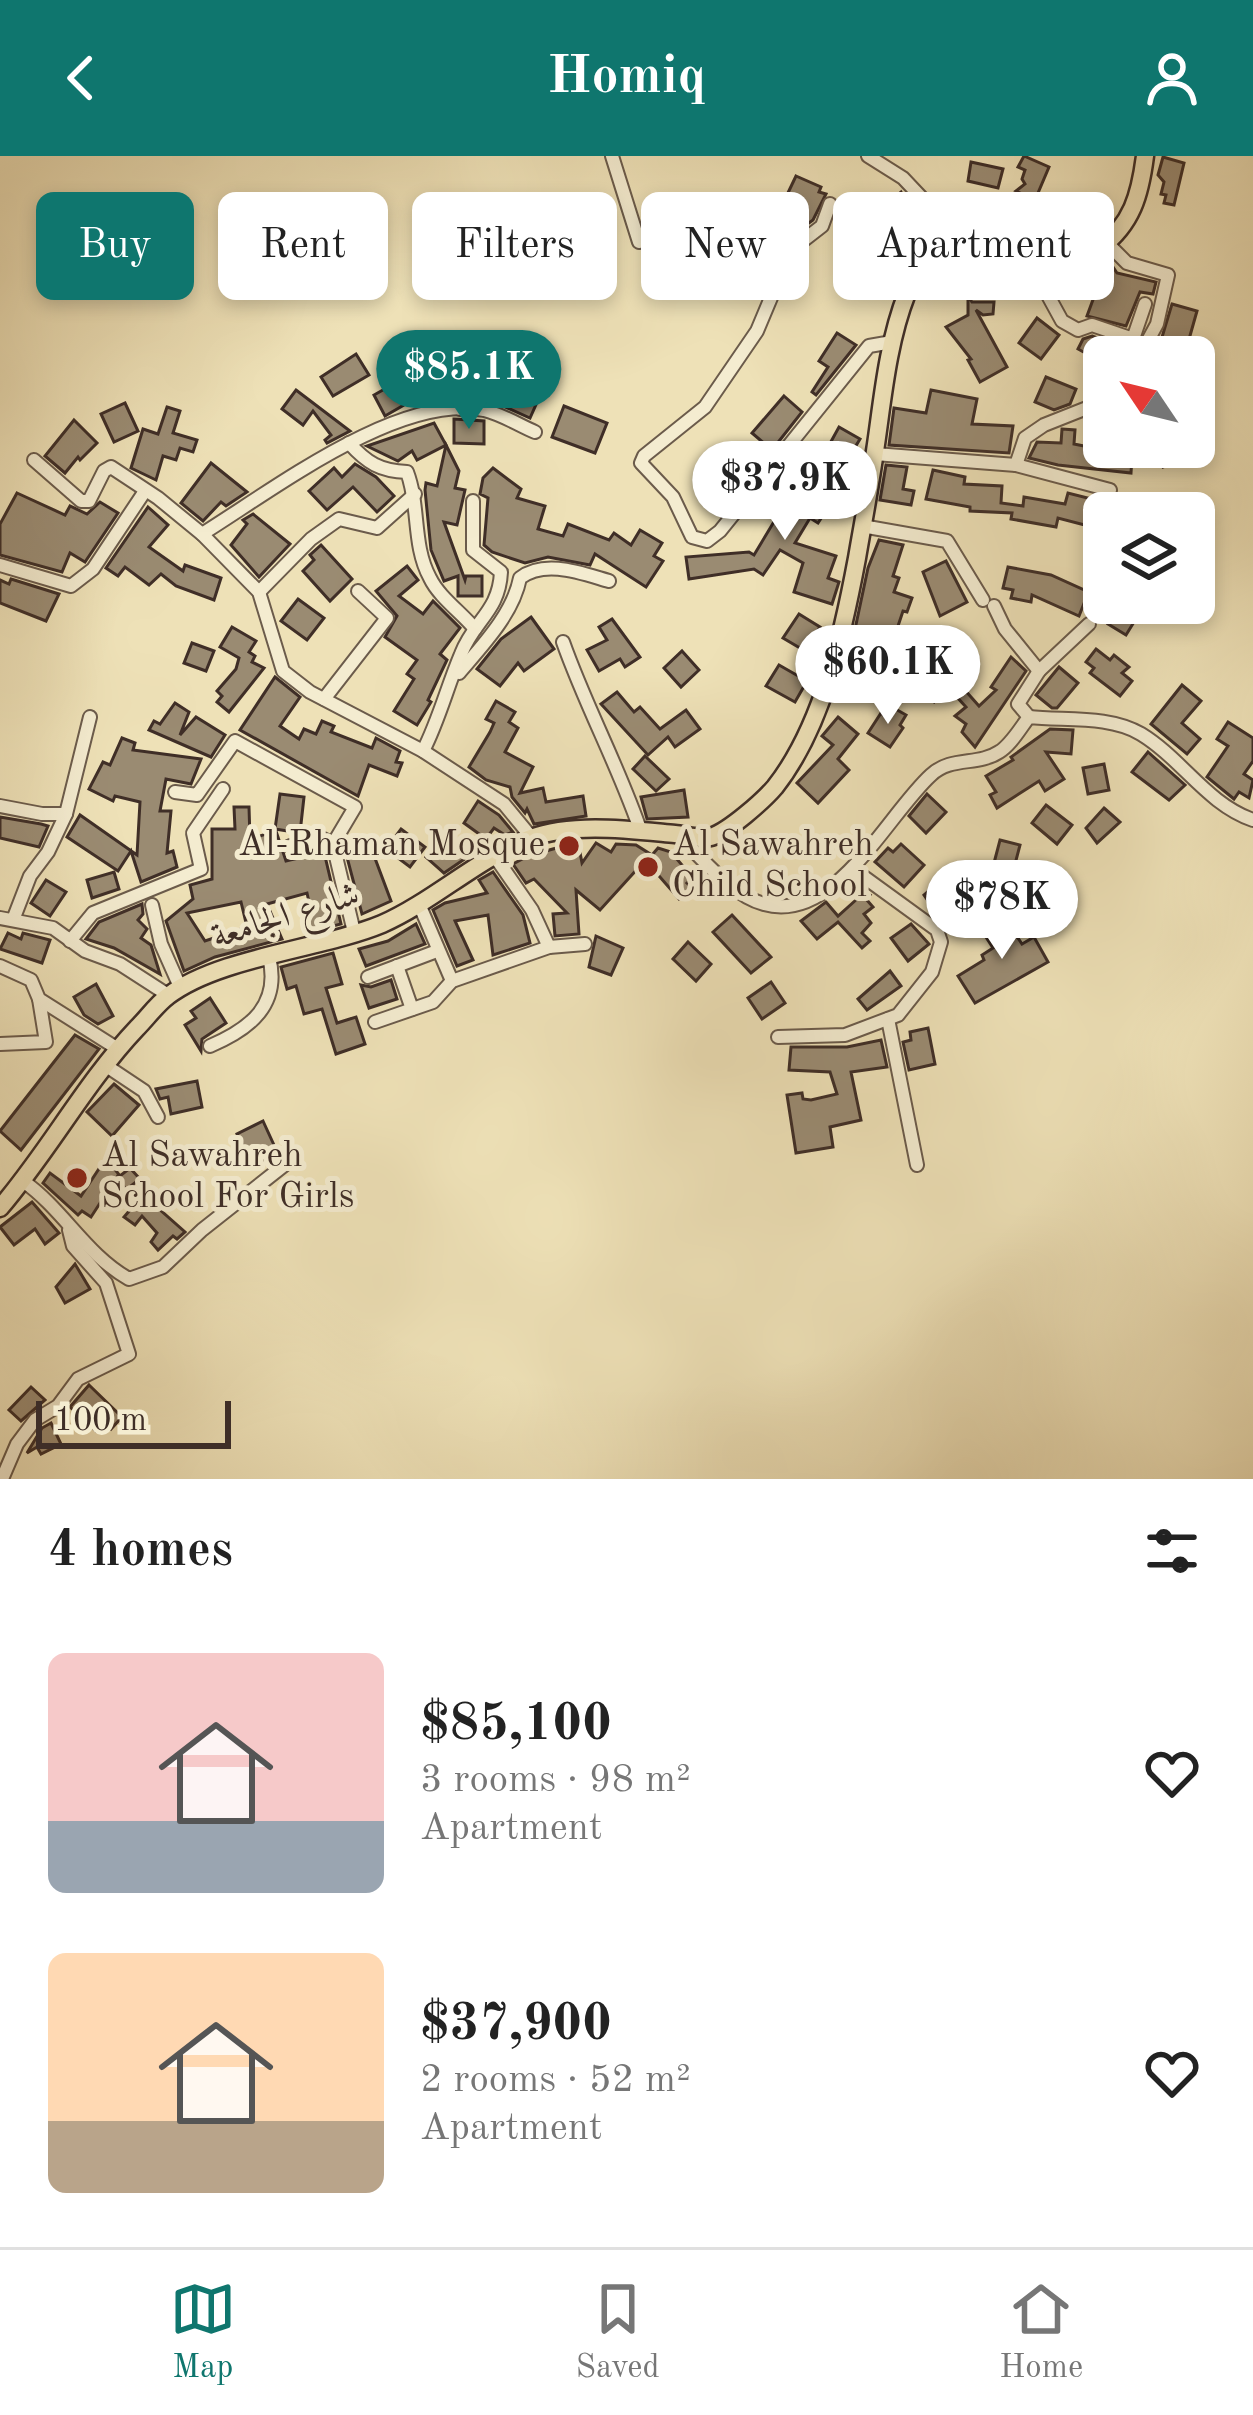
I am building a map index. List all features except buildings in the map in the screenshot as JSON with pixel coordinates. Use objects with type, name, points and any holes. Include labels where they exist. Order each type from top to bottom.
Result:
[{"type":"main road","points":[[1114,238],[1140,196],[1145,156]]},
{"type":"main road","name":"شارع الجامعة","points":[[0,1208],[105,1065],[175,992],[209,975],[382,924],[532,838],[563,831],[710,838],[758,804],[782,776],[825,681],[849,595],[892,342],[907,300]]},
{"type":"street","points":[[612,156],[639,242]]},
{"type":"street","points":[[868,156],[916,192]]},
{"type":"street","points":[[830,204],[822,226],[791,250],[757,331],[705,407],[641,463],[673,497],[692,537],[707,541],[720,531],[869,346],[892,342]]},
{"type":"street","points":[[1114,250],[1127,263],[1168,275],[1150,336]]},
{"type":"street","points":[[1051,300],[1063,322],[1078,330],[1092,325],[1133,339],[1145,304]]},
{"type":"street","points":[[460,409],[479,364],[507,379]]},
{"type":"street","points":[[202,534],[350,443],[431,409],[486,410],[535,432]]},
{"type":"street","points":[[1016,466],[1025,438],[1083,409]]},
{"type":"street","points":[[350,443],[383,471],[407,472],[416,494],[419,550],[431,581],[476,629]]},
{"type":"street","points":[[875,454],[1016,466],[1111,490]]},
{"type":"street","points":[[34,460],[81,501],[88,501],[111,467],[146,491],[202,534],[259,592],[283,671],[423,751],[504,804],[532,838]]},
{"type":"street","points":[[0,566],[71,586],[93,569],[146,491]]},
{"type":"street","points":[[259,592],[311,539],[340,519],[376,528],[416,494]]},
{"type":"street","points":[[423,751],[461,654],[500,595],[501,572],[473,550],[473,501]]},
{"type":"street","points":[[862,526],[947,541],[1039,671]]},
{"type":"street","points":[[454,679],[503,617],[520,578],[531,570],[566,569],[609,581]]},
{"type":"street","points":[[325,699],[387,617],[358,592]]},
{"type":"street","points":[[1089,624],[1039,671],[1018,704],[1029,716],[1101,722],[1140,733],[1231,812],[1253,820]]},
{"type":"street","points":[[563,642],[584,701],[626,784],[641,832]]},
{"type":"street","points":[[677,834],[727,882],[761,904],[789,907],[827,891],[853,868],[888,820],[933,772],[950,762],[999,753],[1029,716]]},
{"type":"street","points":[[90,717],[66,814],[49,852],[7,919],[53,928],[85,951],[175,992]]},
{"type":"street","points":[[176,792],[197,795],[235,741],[355,807],[333,844],[354,932]]},
{"type":"street","points":[[70,941],[93,913],[201,869],[193,832],[223,789]]},
{"type":"street","points":[[0,806],[66,814]]},
{"type":"street","points":[[290,846],[323,839],[333,844]]},
{"type":"street","points":[[496,858],[532,910],[549,947]]},
{"type":"street","points":[[778,1037],[845,1035],[889,1019],[898,1015],[932,972],[941,942],[938,929],[853,868]]},
{"type":"street","points":[[419,904],[452,981]]},
{"type":"street","points":[[152,905],[175,992]]},
{"type":"street","points":[[375,1022],[433,1002],[452,981],[549,947],[585,944]]},
{"type":"street","points":[[368,977],[437,951]]},
{"type":"street","points":[[210,1046],[242,1032],[262,1010],[275,980],[269,957]]},
{"type":"street","points":[[0,966],[31,980],[46,1042],[0,1044]]},
{"type":"street","points":[[398,966],[412,1009]]},
{"type":"street","points":[[39,999],[118,1049]]},
{"type":"street","points":[[889,1019],[917,1165]]},
{"type":"street","points":[[105,1065],[144,1091],[158,1118]]},
{"type":"street","points":[[23,1181],[45,1197],[102,1264],[129,1280],[163,1268],[202,1230],[292,1160]]},
{"type":"street","points":[[2,1479],[17,1444],[35,1420],[58,1406],[78,1378],[129,1354],[106,1282],[73,1246],[68,1223]]},
{"type":"place","name":"Al-Rhaman Mosque","points":[[569,846]]},
{"type":"place","name":"Al Sawahreh Child School","points":[[648,867]]},
{"type":"place","name":"Al Sawahreh School For Girls","points":[[77,1178]]}]
